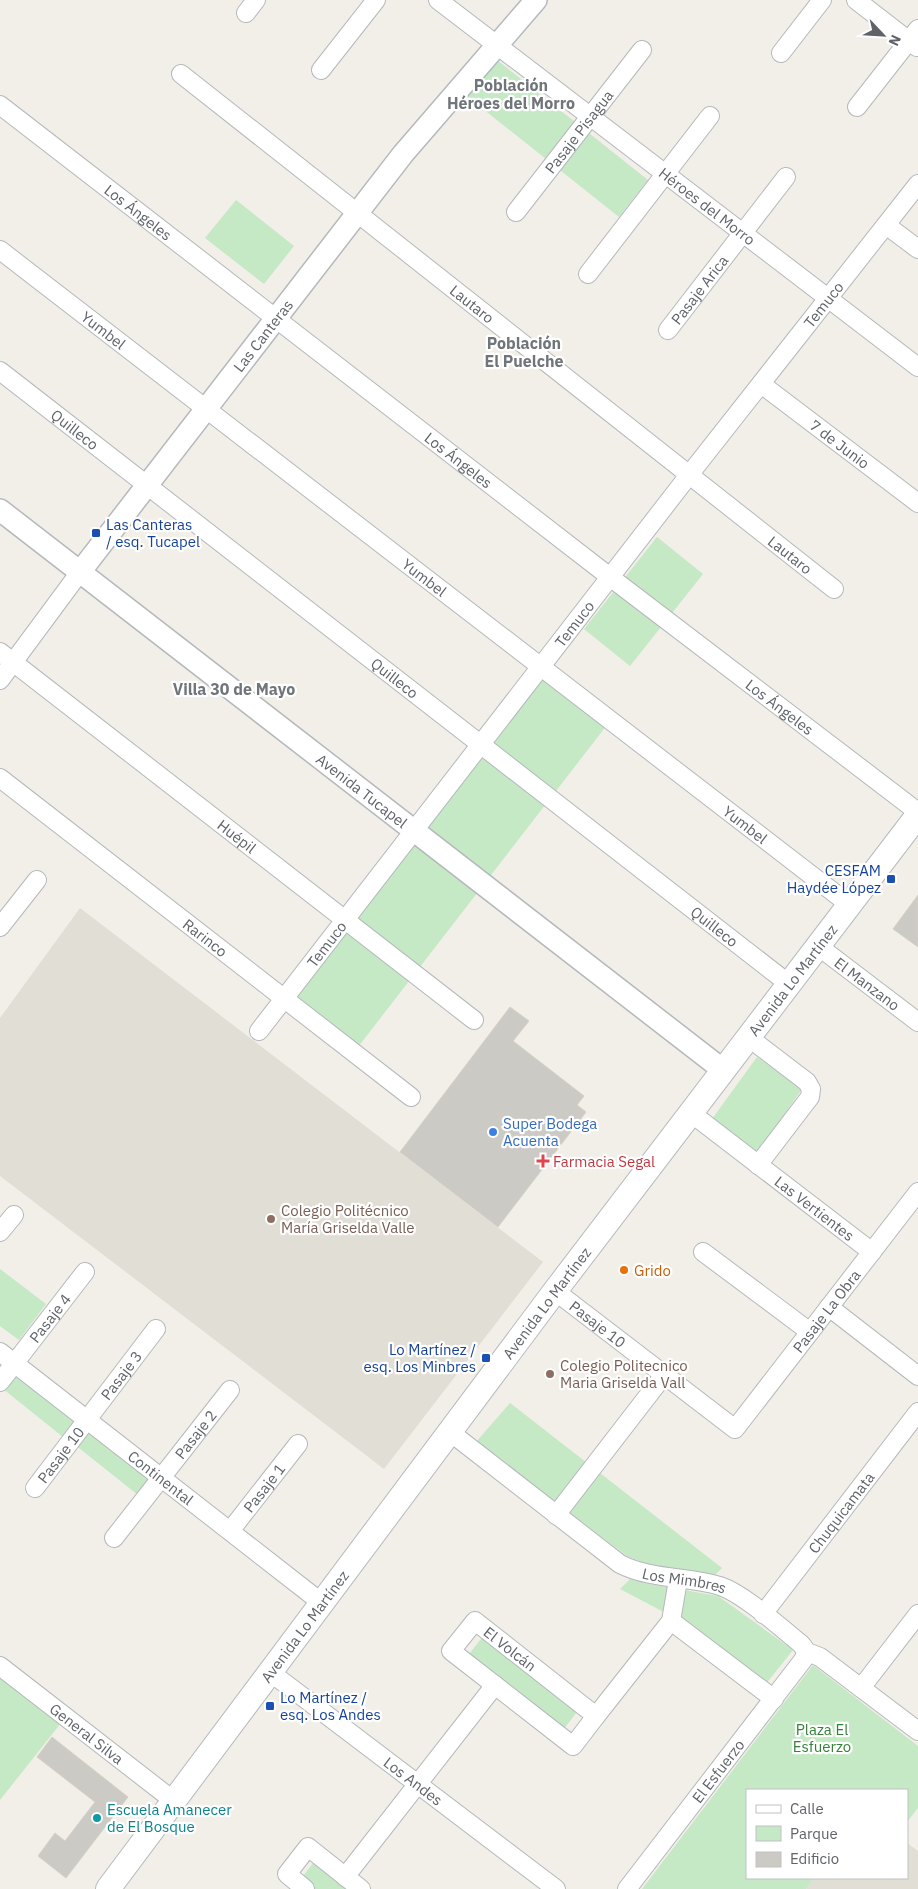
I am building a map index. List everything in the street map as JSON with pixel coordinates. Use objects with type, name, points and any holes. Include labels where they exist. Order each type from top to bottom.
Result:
[{"type":"main road","name":"Avenida Lo Martínez","points":[[108,1889],[555,1291],[918,814]]},
{"type":"street","points":[[322,70],[376,0]]},
{"type":"street","points":[[438,0],[496,45]]},
{"type":"street","name":"Las Canteras","points":[[0,680],[7,658],[80,572],[357,213],[426,126],[536,0]]},
{"type":"street","points":[[781,53],[822,0]]},
{"type":"street","points":[[856,0],[915,39],[857,107]]},
{"type":"street","name":"Héroes del Morro","points":[[496,45],[918,367]]},
{"type":"street","name":"Pasaje Pisagua","points":[[516,212],[642,50]]},
{"type":"street","name":"Lautaro","points":[[181,74],[834,589]]},
{"type":"street","name":"Los Ángeles","points":[[0,105],[918,814]]},
{"type":"street","points":[[588,274],[710,116]]},
{"type":"street","name":"Pasaje Arica","points":[[668,330],[786,177]]},
{"type":"street","name":"Temuco","points":[[259,1031],[689,475],[918,184]]},
{"type":"street","points":[[889,221],[918,249]]},
{"type":"street","name":"Yumbel","points":[[0,250],[850,904]]},
{"type":"street","name":"Quilleco","points":[[0,371],[789,984]]},
{"type":"street","name":"7 de Junio","points":[[761,384],[918,503]]},
{"type":"street","name":"Avenida Tucapel","points":[[0,510],[723,1070]]},
{"type":"street","name":"Huépil","points":[[7,658],[474,1020]]},
{"type":"street","name":"Rarinco","points":[[0,778],[411,1097]]},
{"type":"street","points":[[0,927],[37,880]]},
{"type":"street","name":"El Manzano","points":[[818,946],[918,1022]]},
{"type":"street","points":[[748,1038],[807,1082],[812,1090],[810,1096],[758,1165]]},
{"type":"street","name":"Las Vertientes","points":[[691,1113],[872,1252]]},
{"type":"street","name":"Pasaje La Obra","points":[[735,1429],[918,1192]]},
{"type":"street","points":[[0,1232],[14,1215]]},
{"type":"street","points":[[703,1252],[810,1332]]},
{"type":"street","name":"Pasaje 4","points":[[0,1382],[85,1272]]},
{"type":"street","name":"Pasaje 10","points":[[555,1291],[735,1429]]},
{"type":"street","points":[[829,1307],[918,1376]]},
{"type":"street","name":"Pasaje 3","points":[[87,1419],[156,1329]]},
{"type":"street","name":"Continental","points":[[0,1352],[322,1602]]},
{"type":"street","points":[[556,1515],[664,1375]]},
{"type":"street","name":"Pasaje 2","points":[[114,1538],[230,1390]]},
{"type":"street","name":"Chuquicamata","points":[[764,1614],[918,1412]]},
{"type":"street","name":"Pasaje 10","points":[[35,1488],[87,1419]]},
{"type":"street","name":"Los Mimbres","points":[[450,1432],[556,1515],[626,1566],[643,1574],[719,1586],[729,1590],[764,1614],[801,1644],[806,1652],[820,1657],[918,1732]]},
{"type":"street","name":"Pasaje 1","points":[[230,1530],[298,1444]]},
{"type":"street","name":"El Volcán","points":[[596,1716],[474,1621],[451,1651],[573,1746],[671,1621],[678,1580]]},
{"type":"street","points":[[861,1688],[918,1614]]},
{"type":"street","points":[[671,1621],[774,1699]]},
{"type":"street","name":"El Esfuerzo","points":[[627,1889],[774,1699],[806,1656],[806,1652]]},
{"type":"street","name":"General Silva","points":[[0,1666],[174,1800]]},
{"type":"street","name":"Los Andes","points":[[270,1672],[556,1889]]},
{"type":"street","points":[[345,1877],[495,1685]]},
{"type":"street","points":[[305,1889],[287,1874],[308,1848],[361,1889]]},
{"type":"shaded area","name":"Colegio Politécnico María Griselda Valle","points":[[80,908],[543,1262],[384,1469],[0,1176],[0,1018]]},
{"type":"shaded area","points":[[908,1844],[918,1851],[918,1889],[806,1889],[813,1879],[908,1879]]},
{"type":"green space","points":[[497,60],[648,180],[619,217],[468,97]]},
{"type":"green space","points":[[236,200],[294,246],[264,284],[205,238]]},
{"type":"green space","points":[[657,537],[703,574],[630,666],[584,629]]},
{"type":"green space","points":[[540,673],[607,725],[358,1047],[296,999]]},
{"type":"green space","points":[[757,1057],[802,1089],[758,1152],[712,1119]]},
{"type":"green space","points":[[0,1269],[46,1304],[19,1340],[0,1326]]},
{"type":"green space","points":[[14,1372],[76,1420],[63,1437],[2,1388]]},
{"type":"green space","points":[[510,1403],[722,1568],[714,1576],[679,1576],[627,1556],[476,1442]]},
{"type":"green space","points":[[87,1427],[152,1477],[138,1495],[74,1444]]},
{"type":"green space","points":[[630,1579],[718,1596],[793,1650],[765,1685],[677,1619],[620,1589]]},
{"type":"green space","points":[[484,1635],[579,1709],[561,1733],[466,1658]]},
{"type":"green space","name":"Plaza El Esfuerzo","points":[[813,1665],[918,1746],[918,1808],[908,1821],[908,1789],[746,1789],[746,1879],[813,1879],[806,1889],[642,1889]]},
{"type":"green space","points":[[0,1674],[61,1723],[0,1800]]},
{"type":"green space","points":[[317,1858],[356,1889],[312,1889],[300,1880]]},
{"type":"building","points":[[918,895],[918,947],[893,929]]},
{"type":"building","name":"Super Bodega Acuenta","points":[[510,1007],[529,1021],[513,1041],[584,1096],[577,1105],[586,1112],[498,1227],[400,1152]]},
{"type":"building","name":"Escuela Amanecer de El Bosque","points":[[52,1737],[128,1797],[66,1878],[38,1856],[55,1833],[65,1841],[95,1802],[37,1757]]},
{"type":"place","name":"Las Canteras / esq. Tucapel","points":[[96,533]]},
{"type":"place","name":"CESFAM Haydée López","points":[[891,879]]},
{"type":"place","name":"Super Bodega Acuenta","points":[[493,1132]]},
{"type":"place","name":"Farmacia Segal","points":[[543,1161]]},
{"type":"place","name":"Colegio Politécnico María Griselda Valle","points":[[271,1219]]},
{"type":"place","name":"Grido","points":[[624,1270]]},
{"type":"place","name":"Lo Martínez / esq. Los Minbres","points":[[486,1358]]},
{"type":"place","name":"Colegio Politecnico Maria Griselda Vall","points":[[550,1374]]},
{"type":"place","name":"Lo Martínez / esq. Los Andes","points":[[270,1706]]},
{"type":"place","name":"Escuela Amanecer de El Bosque","points":[[97,1818]]},
{"type":"district","name":"Población Héroes del Morro","points":[[511,94]]},
{"type":"district","name":"Población El Puelche","points":[[524,352]]},
{"type":"district","name":"Villa 30 de Mayo","points":[[234,689]]}]
